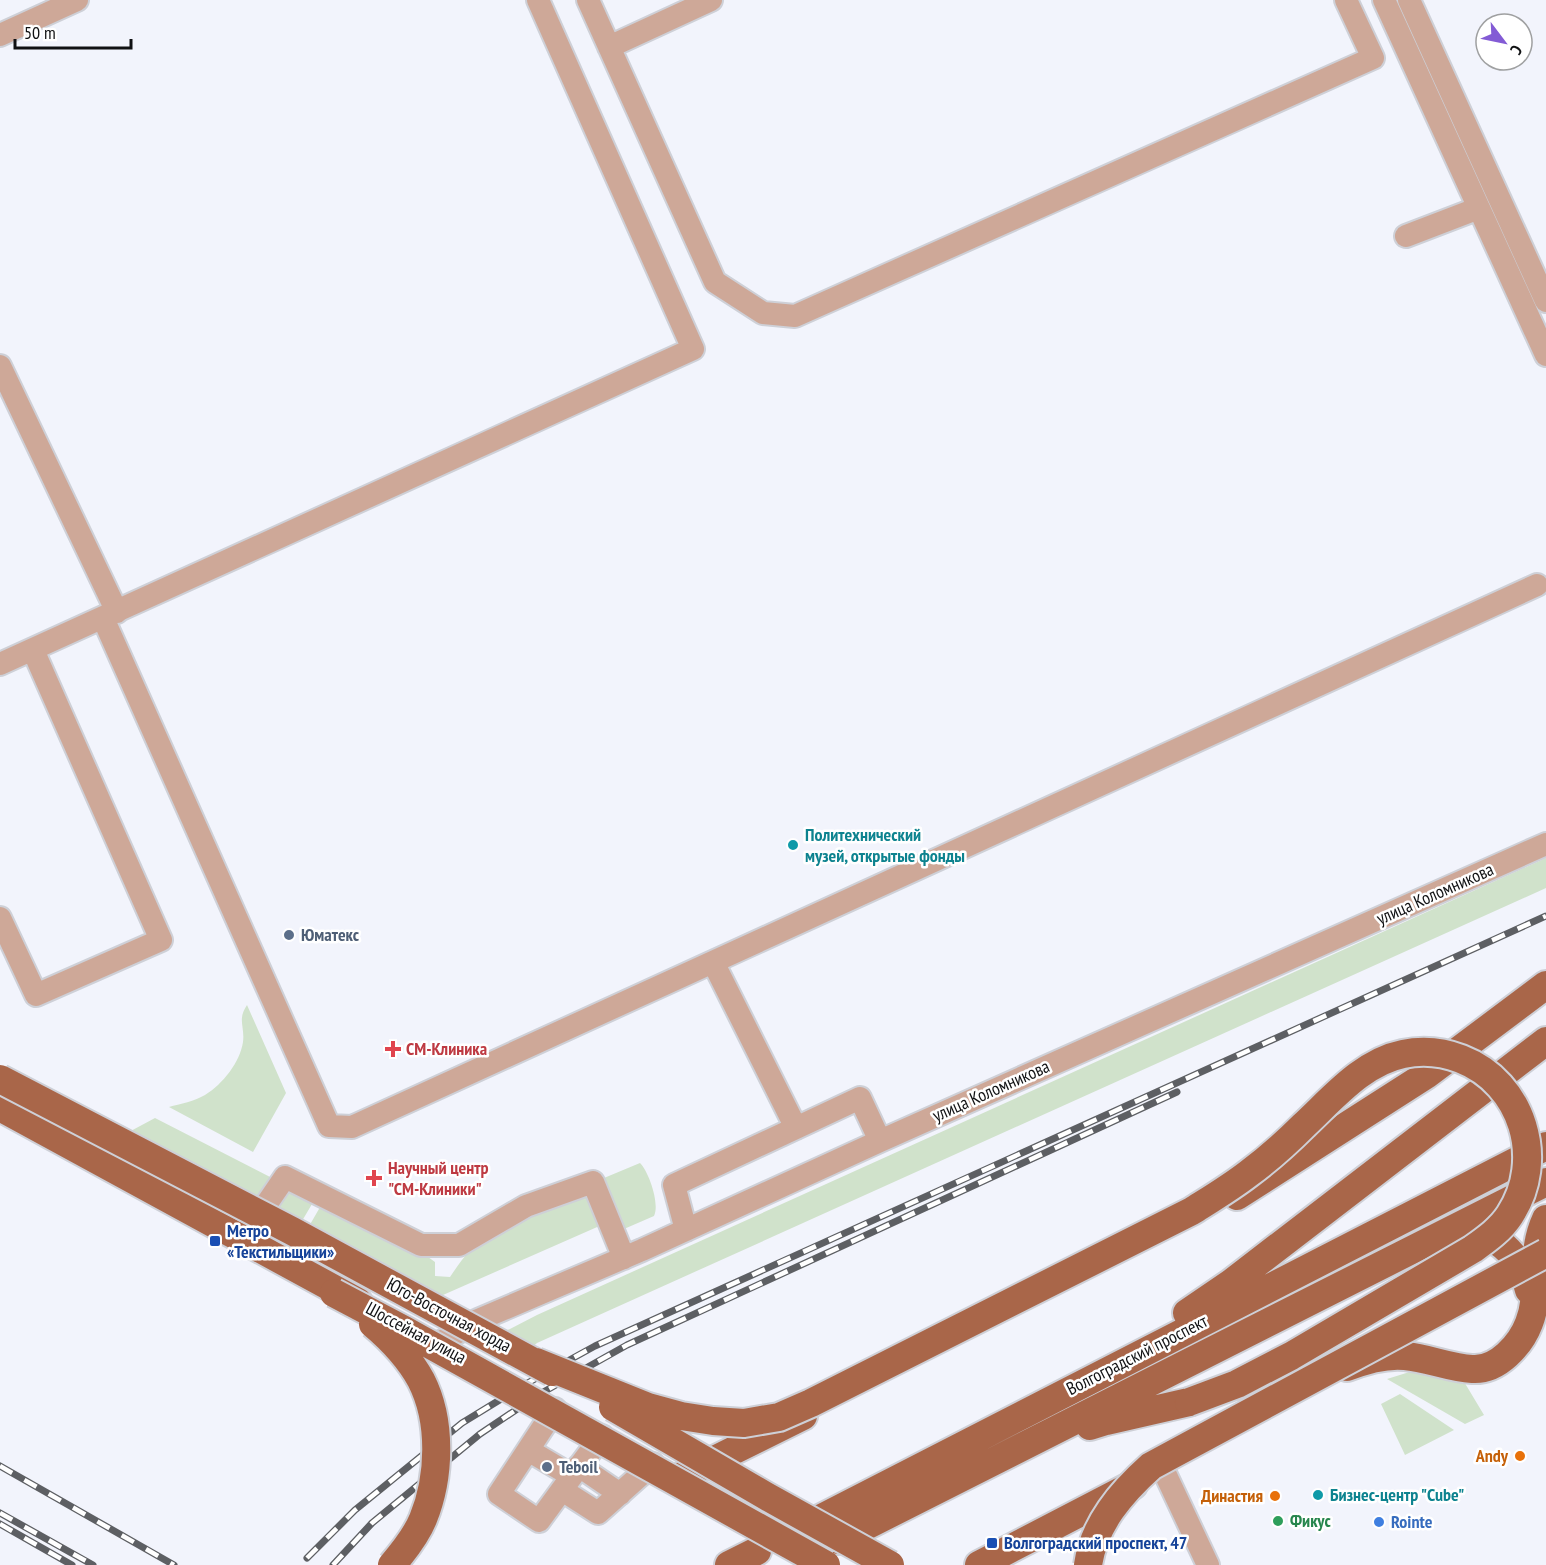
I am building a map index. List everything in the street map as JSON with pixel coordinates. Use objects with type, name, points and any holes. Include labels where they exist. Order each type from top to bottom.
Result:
[{"type":"main road","points":[[678,1478],[1186,1229],[1426,1075],[1546,985]]},
{"type":"main road","points":[[1088,1381],[1231,1283],[1546,1041]]},
{"type":"main road","points":[[536,1362],[648,1407],[681,1416],[744,1424],[779,1417],[1192,1211],[1249,1173],[1373,1065],[1404,1053],[1437,1053],[1468,1062],[1495,1080],[1506,1093],[1522,1121],[1528,1154],[1524,1186],[1509,1216],[1499,1228],[1473,1249],[1291,1356],[1237,1384],[1190,1402],[1106,1421],[1004,1457]]},
{"type":"main road","name":"Юго-Восточная хорда","points":[[0,1079],[292,1231],[536,1362],[766,1496],[890,1565]]},
{"type":"main road","name":"Шоссейная улица","points":[[0,1107],[438,1344],[678,1478],[831,1557]]},
{"type":"main road","name":"Юго-Восточная хорда","points":[[0,1118],[831,1557]]},
{"type":"main road","name":"Волгоградский проспект","points":[[729,1565],[1546,1146]]},
{"type":"main road","name":"Волгоградский проспект","points":[[790,1565],[831,1557],[1004,1457],[1546,1182]]},
{"type":"main road","points":[[980,1565],[1163,1469],[1333,1371],[1372,1358],[1403,1356],[1475,1370],[1494,1364],[1513,1351],[1537,1315],[1535,1262],[1540,1232],[1546,1219]]},
{"type":"main road","points":[[1433,1239],[1470,1233],[1495,1239],[1514,1255],[1520,1264],[1537,1315]]},
{"type":"main road","points":[[1088,1565],[1099,1529],[1112,1508],[1130,1485],[1151,1466],[1546,1253]]},
{"type":"main road","points":[[334,1293],[389,1337],[421,1380],[430,1404],[435,1434],[436,1463],[431,1492],[423,1520],[409,1544],[392,1565]]},
{"type":"street","points":[[0,35],[77,0]]},
{"type":"street","points":[[0,664],[693,349],[538,0]]},
{"type":"street","points":[[588,0],[715,282],[763,313],[795,316],[1373,58],[1346,0]]},
{"type":"street","points":[[609,47],[711,0]]},
{"type":"street","points":[[1384,0],[1546,355]]},
{"type":"street","points":[[1409,0],[1546,302]]},
{"type":"street","points":[[1406,236],[1479,208]]},
{"type":"street","points":[[0,366],[110,615],[329,1126],[352,1127],[1537,585]]},
{"type":"street","points":[[0,918],[36,995],[161,940],[33,650]]},
{"type":"street","name":"улица Коломникова","points":[[438,1344],[478,1320],[624,1258],[880,1141],[1546,844]]},
{"type":"street","points":[[713,962],[796,1128]]},
{"type":"street","points":[[686,1230],[674,1185],[860,1098],[880,1141]]},
{"type":"street","points":[[247,1242],[260,1215],[285,1177],[421,1245],[459,1245],[526,1206],[593,1182],[624,1258]]},
{"type":"street","points":[[550,1406],[528,1450],[499,1494],[539,1521],[602,1436]]},
{"type":"street","points":[[528,1450],[571,1477],[620,1494],[653,1464]]},
{"type":"street","points":[[1163,1469],[1208,1565]]},
{"type":"green space","points":[[1546,858],[1546,888],[537,1343],[524,1354],[500,1334],[537,1315]]},
{"type":"green space","points":[[247,1005],[286,1093],[253,1152],[169,1107],[205,1095],[230,1072],[241,1050],[242,1015]]},
{"type":"green space","points":[[155,1118],[276,1180],[258,1205],[127,1133]]},
{"type":"green space","points":[[640,1163],[653,1188],[656,1204],[654,1216],[624,1229],[604,1178]]},
{"type":"green space","points":[[294,1186],[315,1199],[299,1226],[274,1214]]},
{"type":"green space","points":[[588,1195],[604,1224],[443,1295],[308,1228],[323,1202],[428,1257],[435,1262],[435,1276],[450,1277],[464,1257],[487,1234]]},
{"type":"green space","points":[[1419,1369],[1463,1380],[1484,1415],[1465,1424],[1387,1379]]},
{"type":"green space","points":[[1400,1394],[1454,1430],[1405,1455],[1381,1404]]},
{"type":"railway","points":[[307,1558],[355,1510],[462,1423],[524,1385],[595,1346],[1546,916]]},
{"type":"railway","points":[[333,1565],[372,1523],[480,1434],[538,1395],[627,1345],[1177,1092]]},
{"type":"railway","points":[[0,1466],[174,1565]]},
{"type":"railway","points":[[0,1513],[93,1565]]},
{"type":"railway","points":[[0,1524],[72,1565]]},
{"type":"place","name":"Политехнический музей, открытые фонды","points":[[793,845]]},
{"type":"place","name":"Юматекс","points":[[289,935]]},
{"type":"place","name":"СМ-Клиника","points":[[393,1049]]},
{"type":"place","name":"Научный центр \"СМ-Клиники\"","points":[[374,1178]]},
{"type":"place","name":"Метро «Текстильщики»","points":[[215,1241]]},
{"type":"place","name":"Andy","points":[[1520,1456]]},
{"type":"place","name":"Teboil","points":[[547,1467]]},
{"type":"place","name":"Бизнес-центр \"Cube\"","points":[[1318,1495]]},
{"type":"place","name":"Династия","points":[[1275,1496]]},
{"type":"place","name":"Фикус","points":[[1278,1521]]},
{"type":"place","name":"Rointe","points":[[1379,1522]]},
{"type":"place","name":"Волгоградский проспект, 47","points":[[992,1543]]}]
